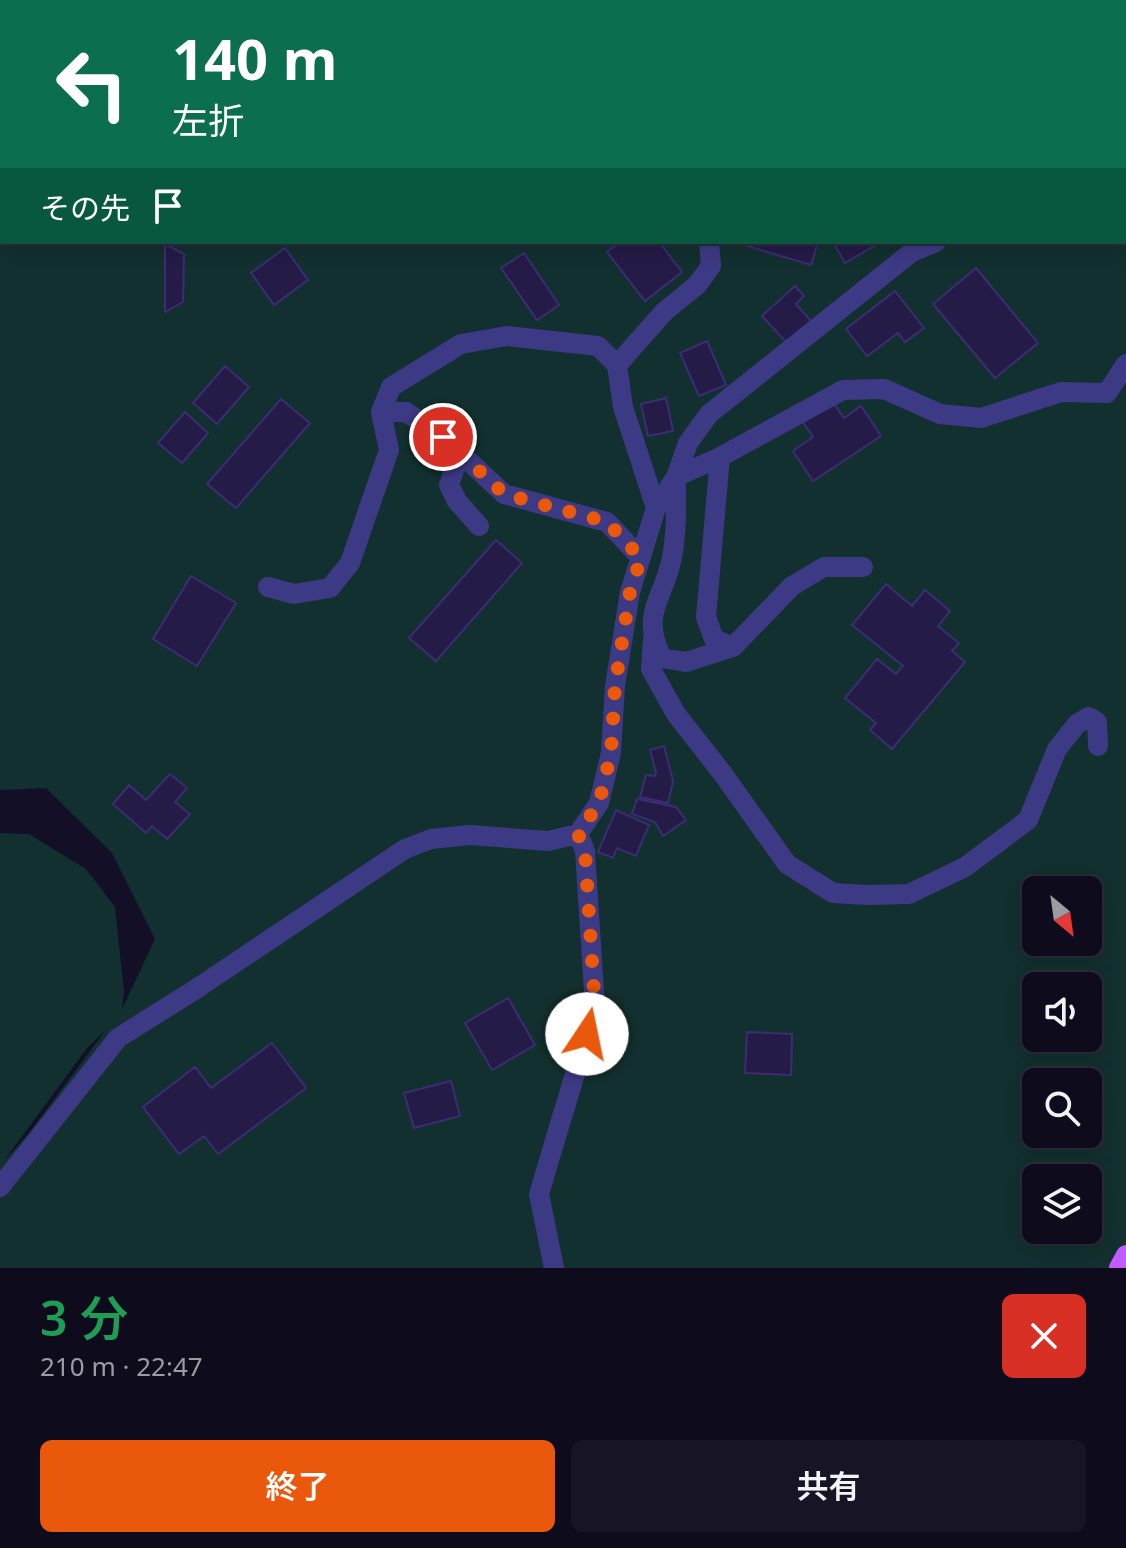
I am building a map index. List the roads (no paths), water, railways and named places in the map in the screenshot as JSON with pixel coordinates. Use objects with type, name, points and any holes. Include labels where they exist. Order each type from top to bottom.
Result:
[{"type":"main road","points":[[1119,1268],[1126,1255]]},
{"type":"street","points":[[617,365],[664,312],[697,285],[711,266],[709,244]]},
{"type":"street","points":[[0,1187],[118,1038],[405,849],[431,839],[470,835],[548,841],[578,834],[599,803],[611,753],[615,686],[630,592],[656,508],[676,477],[688,443],[709,414],[912,252],[931,244]]},
{"type":"street","points":[[268,587],[294,594],[330,588],[350,563],[389,450],[381,412],[391,387],[461,344],[507,336],[598,346],[617,365],[623,407],[656,508]]},
{"type":"street","points":[[676,477],[720,457],[843,390],[884,389],[940,414],[981,418],[1061,392],[1107,393],[1126,364]]},
{"type":"street","points":[[381,412],[406,412],[443,437],[504,494],[607,522],[641,558]]},
{"type":"street","points":[[460,452],[449,485],[457,501],[479,526]]},
{"type":"street","points":[[720,457],[706,617],[714,639],[733,647]]},
{"type":"street","points":[[676,477],[672,561],[655,602],[651,669],[676,714],[787,864],[833,893],[909,894],[965,867],[1028,820],[1057,749],[1077,724],[1089,717],[1097,722],[1098,746]]},
{"type":"street","points":[[653,639],[662,658],[686,662],[733,647],[792,586],[824,567],[863,567]]},
{"type":"street","points":[[554,1268],[539,1194],[595,1007],[585,851],[578,834]]}]
